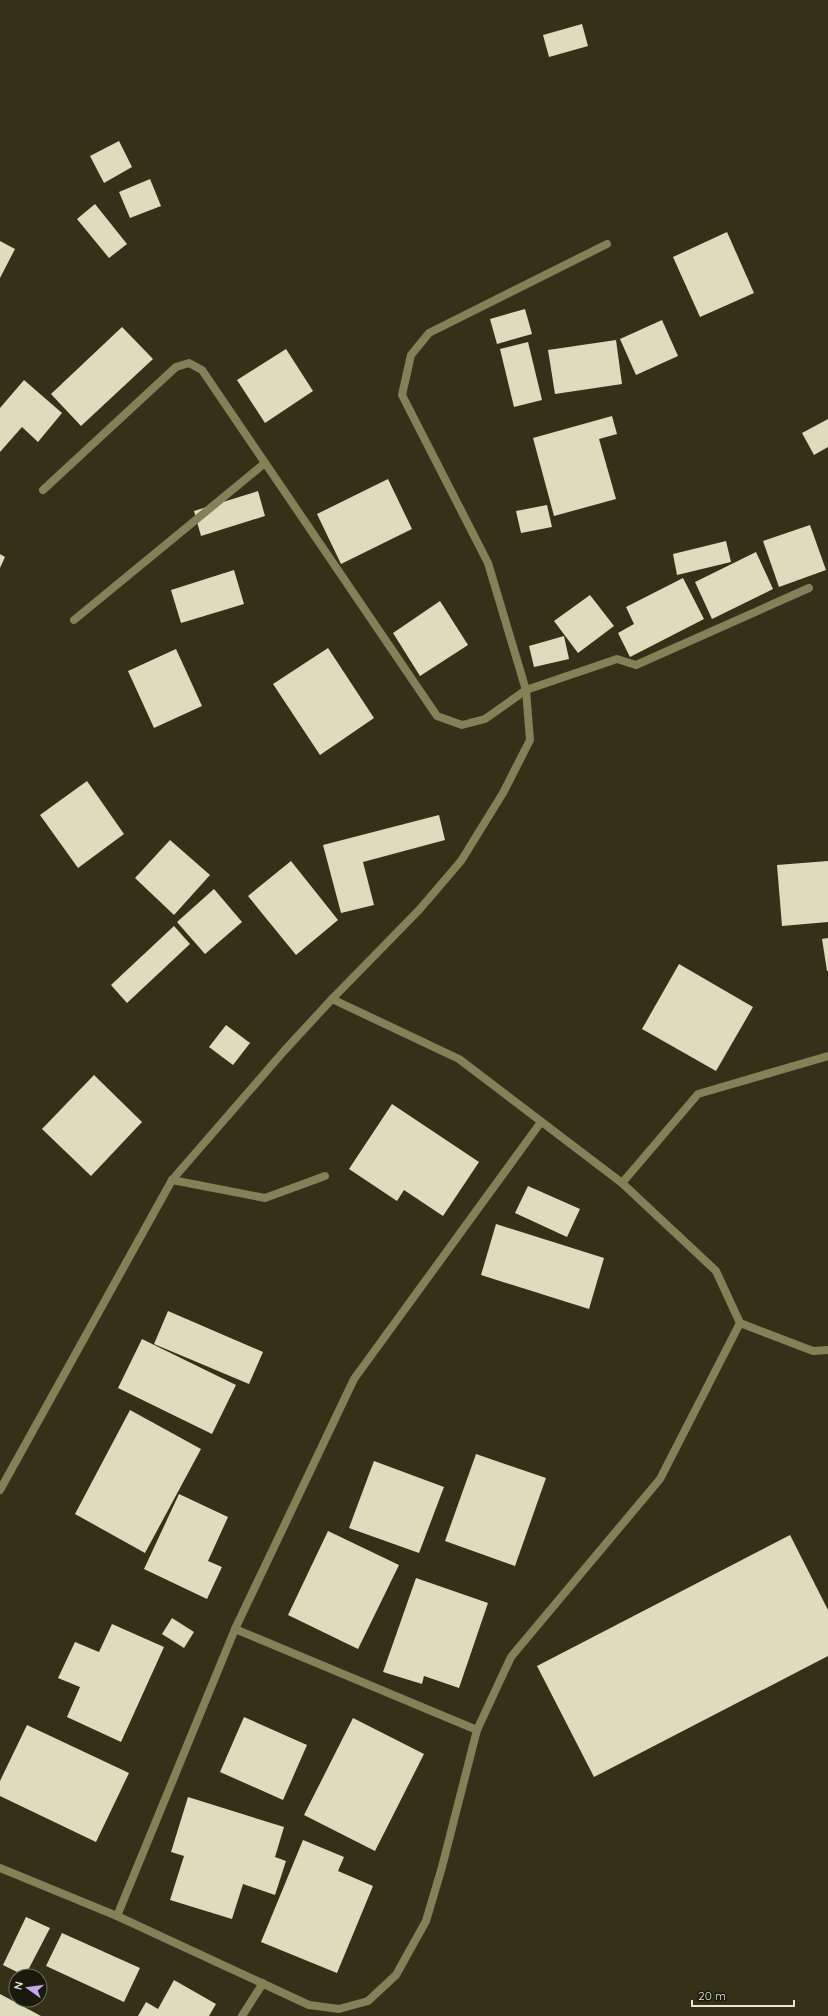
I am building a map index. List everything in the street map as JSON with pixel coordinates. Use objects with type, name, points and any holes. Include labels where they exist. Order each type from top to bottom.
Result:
[{"type":"street","points":[[0,1490],[172,1180],[332,998],[419,910],[460,861],[499,799],[530,740],[526,690],[488,563],[402,394],[411,355],[429,333],[607,244]]},
{"type":"street","points":[[43,490],[176,367],[189,363],[202,370],[437,716],[462,725],[485,719],[526,690],[617,659],[636,665],[809,588]]},
{"type":"street","points":[[74,620],[265,463]]},
{"type":"street","points":[[332,998],[459,1059],[622,1183],[716,1271],[740,1323],[813,1351],[828,1350]]},
{"type":"street","points":[[622,1183],[698,1094],[828,1056]]},
{"type":"street","points":[[116,1916],[235,1629],[354,1379],[541,1122]]},
{"type":"street","points":[[172,1180],[265,1198],[325,1176]]},
{"type":"street","points":[[0,1868],[116,1916],[308,2005],[339,2009],[368,2001],[396,1975],[426,1921],[442,1867],[477,1730],[511,1657],[660,1479],[740,1323]]},
{"type":"street","points":[[235,1629],[477,1730]]},
{"type":"street","points":[[242,2016],[263,1983]]},
{"type":"building","points":[[582,24],[588,46],[549,57],[543,35]]},
{"type":"building","points":[[119,141],[132,167],[104,183],[90,156]]},
{"type":"building","points":[[150,179],[161,206],[130,218],[119,192]]},
{"type":"building","points":[[95,204],[127,244],[109,258],[77,219]]},
{"type":"building","points":[[727,232],[754,293],[700,317],[673,257]]},
{"type":"building","points":[[0,241],[15,249],[0,278]]},
{"type":"building","points":[[525,309],[532,334],[497,344],[490,319]]},
{"type":"building","points":[[662,320],[678,356],[636,375],[620,339]]},
{"type":"building","points":[[122,327],[153,359],[81,426],[51,394]]},
{"type":"building","points":[[616,340],[622,384],[555,394],[548,350]]},
{"type":"building","points":[[528,342],[542,400],[514,407],[500,349]]},
{"type":"building","points":[[286,349],[313,391],[265,423],[237,380]]},
{"type":"building","points":[[24,380],[62,413],[38,442],[22,427],[0,452],[0,408]]},
{"type":"building","points":[[612,416],[617,434],[599,439],[616,499],[554,516],[533,438]]},
{"type":"building","points":[[828,419],[828,447],[814,455],[802,433]]},
{"type":"building","points":[[388,479],[412,529],[341,564],[317,514]]},
{"type":"building","points":[[258,491],[265,516],[201,536],[194,511]]},
{"type":"building","points":[[547,505],[552,527],[521,533],[516,511]]},
{"type":"building","points":[[810,525],[826,570],[779,587],[763,541]]},
{"type":"building","points":[[726,541],[731,562],[677,575],[673,554]]},
{"type":"building","points":[[756,552],[773,589],[712,619],[695,582]]},
{"type":"building","points":[[0,554],[5,557],[0,568]]},
{"type":"building","points":[[234,570],[244,604],[181,623],[171,590]]},
{"type":"building","points":[[683,578],[704,619],[630,657],[618,633],[634,624],[626,607]]},
{"type":"building","points":[[590,595],[614,626],[578,653],[554,621]]},
{"type":"building","points":[[440,601],[468,645],[420,676],[393,633]]},
{"type":"building","points":[[564,636],[569,659],[534,667],[529,646]]},
{"type":"building","points":[[328,648],[374,718],[320,755],[273,684]]},
{"type":"building","points":[[176,649],[202,706],[154,728],[128,671]]},
{"type":"building","points":[[87,781],[124,834],[78,868],[40,815]]},
{"type":"building","points":[[439,815],[445,840],[363,862],[374,905],[341,913],[323,845]]},
{"type":"building","points":[[170,840],[210,875],[174,915],[135,878]]},
{"type":"building","points":[[291,861],[338,920],[296,955],[248,896]]},
{"type":"building","points":[[828,861],[828,922],[782,926],[777,865]]},
{"type":"building","points":[[214,889],[242,922],[205,954],[177,922]]},
{"type":"building","points":[[174,926],[190,944],[127,1003],[111,985]]},
{"type":"building","points":[[828,938],[828,971],[827,971],[822,939]]},
{"type":"building","points":[[679,964],[753,1007],[716,1071],[642,1029]]},
{"type":"building","points":[[226,1025],[250,1043],[233,1065],[209,1047]]},
{"type":"building","points":[[94,1075],[142,1122],[91,1176],[42,1129]]},
{"type":"building","points":[[392,1104],[479,1162],[443,1216],[404,1190],[397,1201],[349,1169]]},
{"type":"building","points":[[528,1186],[580,1209],[567,1237],[515,1213]]},
{"type":"building","points":[[496,1224],[604,1258],[589,1309],[481,1275]]},
{"type":"building","points":[[168,1311],[263,1352],[249,1384],[154,1344]]},
{"type":"building","points":[[142,1339],[236,1385],[212,1434],[118,1388]]},
{"type":"building","points":[[130,1410],[201,1449],[145,1553],[75,1514]]},
{"type":"building","points":[[476,1454],[546,1478],[515,1566],[445,1541]]},
{"type":"building","points":[[374,1461],[444,1487],[419,1553],[349,1528]]},
{"type":"building","points":[[179,1494],[228,1517],[208,1561],[222,1567],[207,1599],[144,1569]]},
{"type":"building","points":[[328,1531],[399,1565],[358,1649],[288,1615]]},
{"type":"building","points":[[790,1535],[828,1610],[828,1656],[594,1777],[537,1666]]},
{"type":"building","points":[[416,1578],[488,1603],[459,1688],[424,1676],[422,1684],[383,1672]]},
{"type":"building","points":[[172,1618],[194,1632],[184,1648],[162,1634]]},
{"type":"building","points":[[112,1624],[164,1647],[121,1742],[67,1717],[80,1687],[58,1678],[75,1642],[99,1652]]},
{"type":"building","points":[[244,1717],[307,1745],[283,1800],[220,1772]]},
{"type":"building","points":[[353,1718],[424,1754],[375,1851],[304,1815]]},
{"type":"building","points":[[27,1725],[129,1773],[96,1842],[0,1796],[0,1781]]},
{"type":"building","points":[[188,1797],[284,1827],[275,1857],[286,1861],[275,1895],[243,1884],[232,1919],[170,1900],[184,1856],[171,1852]]},
{"type":"building","points":[[303,1840],[344,1857],[338,1871],[373,1886],[337,1973],[261,1942]]},
{"type":"building","points":[[26,1917],[50,1928],[29,1968],[9,1968],[3,1965]]},
{"type":"building","points":[[62,1933],[140,1968],[124,2002],[46,1966]]},
{"type":"building","points":[[174,1980],[216,2004],[209,2016],[138,2016],[146,2002],[158,2009]]},
{"type":"building","points":[[0,1994],[8,1998],[8,2008],[26,2008],[41,2016],[0,2016]]}]
